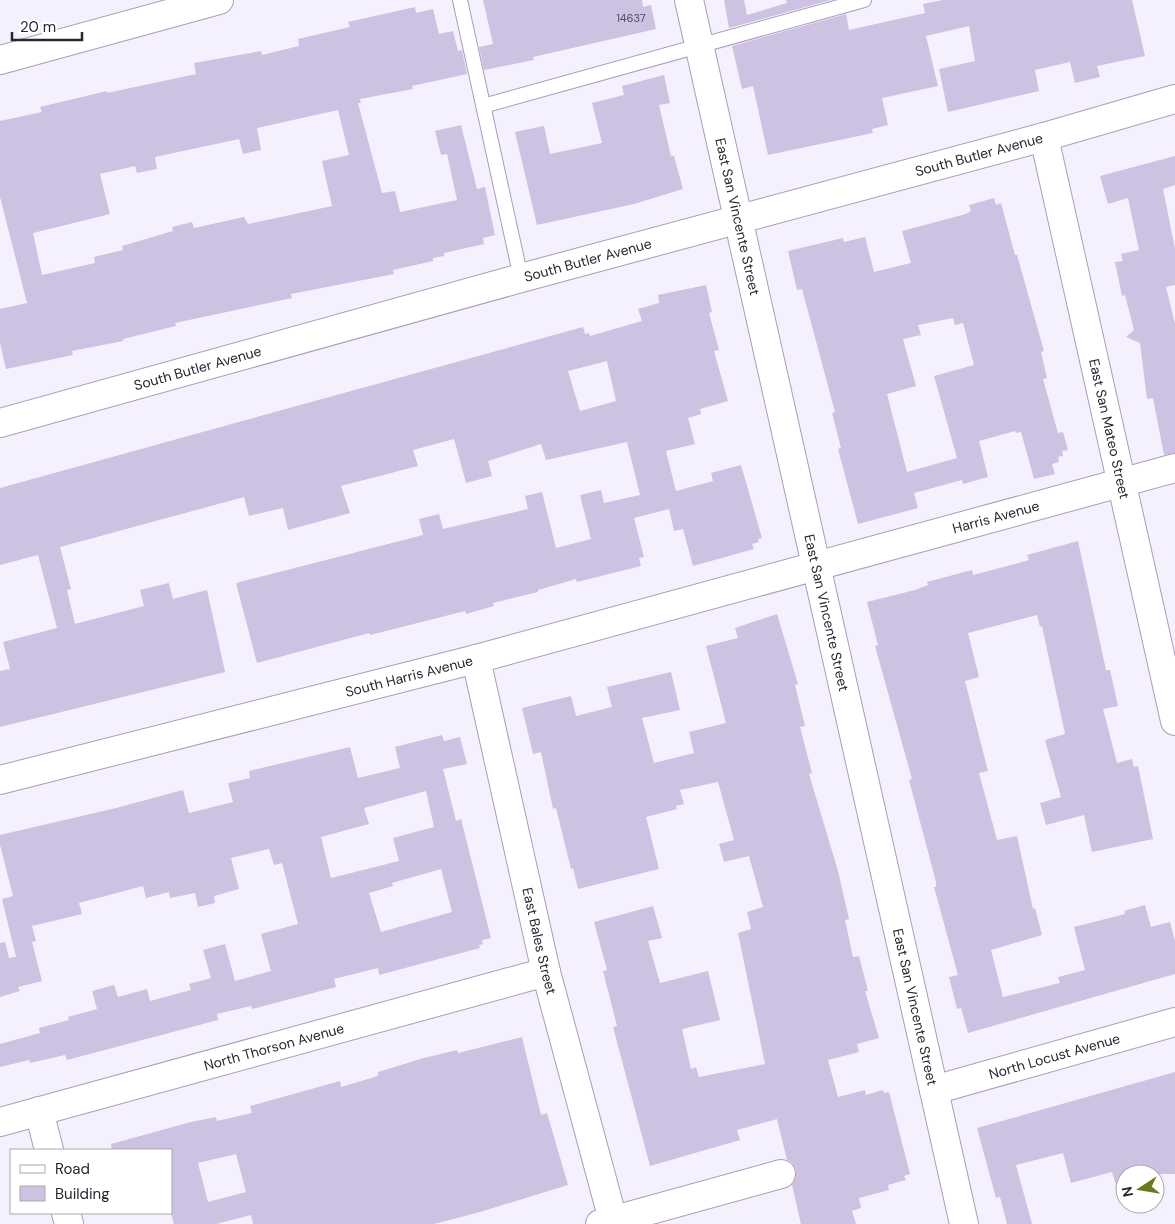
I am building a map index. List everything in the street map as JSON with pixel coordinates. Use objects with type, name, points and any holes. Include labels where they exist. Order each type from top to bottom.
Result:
[{"type":"street","points":[[0,60],[219,0]]},
{"type":"street","name":"East San Vincente Street","points":[[688,0],[964,1224]]},
{"type":"street","name":"South Butler Avenue","points":[[0,423],[521,278],[1044,137],[1175,99]]},
{"type":"street","name":"East San Mateo Street","points":[[1044,137],[1120,483],[1175,721]]},
{"type":"street","name":"Harris Avenue","points":[[816,567],[1175,468]]},
{"type":"street","name":"South Harris Avenue","points":[[0,780],[476,658],[816,567]]},
{"type":"street","name":"East Bales Street","points":[[476,658],[546,972],[607,1222]]},
{"type":"street","name":"North Thorson Avenue","points":[[0,1122],[546,972]]},
{"type":"street","name":"North Locust Avenue","points":[[934,1090],[1175,1022]]},
{"type":"street","points":[[39,1111],[49,1149]]},
{"type":"street","points":[[607,1222],[781,1174]]},
{"type":"lane","points":[[460,0],[521,278]]},
{"type":"lane","points":[[483,106],[864,0]]},
{"type":"building","points":[[483,0],[642,0],[643,7],[651,5],[656,29],[533,57],[534,60],[484,70],[479,47],[493,44]]},
{"type":"building","points":[[724,0],[744,0],[747,15],[787,3],[786,0],[831,0],[729,28]]},
{"type":"building","points":[[943,0],[1132,0],[1145,56],[1097,66],[1100,77],[1075,83],[1070,62],[1035,70],[1039,91],[948,112],[939,69],[975,61],[969,26],[926,36],[938,86],[882,98],[888,125],[872,129],[873,133],[768,155],[753,86],[742,89],[732,46],[846,14],[849,30],[925,13],[923,4]]},
{"type":"building","points":[[415,7],[416,13],[433,9],[439,34],[453,31],[458,51],[462,50],[467,74],[412,86],[413,89],[360,99],[361,103],[358,103],[382,193],[395,191],[400,212],[457,200],[447,154],[441,155],[435,131],[461,125],[477,189],[485,187],[495,235],[483,238],[484,244],[444,253],[444,256],[433,258],[433,261],[393,270],[394,274],[291,294],[292,298],[175,323],[176,326],[123,339],[123,341],[72,351],[73,355],[6,369],[0,343],[0,309],[27,303],[0,197],[0,121],[42,112],[40,107],[107,91],[107,93],[196,74],[194,63],[261,51],[262,55],[299,46],[298,39],[350,27],[348,22]],"holes":[[[338,110],[349,155],[322,161],[332,206],[248,224],[244,217],[194,228],[192,222],[172,227],[173,231],[122,246],[123,250],[94,257],[95,263],[42,275],[33,233],[110,214],[100,174],[135,166],[137,173],[157,169],[155,157],[239,139],[243,154],[261,150],[257,128]]]},
{"type":"building","points":[[664,75],[670,103],[659,105],[671,156],[674,156],[683,189],[634,204],[537,225],[515,132],[544,126],[550,154],[602,143],[592,103],[624,95],[622,86]]},
{"type":"building","points":[[1175,156],[1175,185],[1163,189],[1175,249],[1175,285],[1166,287],[1175,324],[1175,453],[1164,455],[1153,398],[1147,399],[1140,343],[1126,337],[1134,330],[1125,295],[1122,296],[1115,262],[1123,261],[1121,254],[1139,250],[1128,198],[1108,204],[1100,176]]},
{"type":"building","points":[[994,198],[996,205],[1001,203],[1044,351],[1041,352],[1047,378],[1043,379],[1058,433],[1063,432],[1068,450],[1062,451],[1063,456],[1058,457],[1059,462],[1052,464],[1055,474],[1034,479],[1021,432],[1016,433],[1015,431],[979,441],[988,477],[963,484],[962,480],[914,493],[918,508],[858,524],[838,449],[841,448],[832,413],[835,412],[802,289],[797,290],[788,251],[843,238],[844,242],[865,237],[874,272],[911,263],[902,231],[966,214],[971,211],[969,205]],"holes":[[[953,318],[955,325],[963,323],[974,365],[934,376],[957,458],[907,472],[887,394],[916,386],[903,339],[921,335],[918,325]]]},
{"type":"building","points":[[706,285],[712,312],[709,313],[719,350],[714,351],[728,401],[700,409],[701,414],[688,418],[695,444],[666,451],[676,491],[713,481],[711,473],[741,465],[762,538],[758,539],[759,542],[752,544],[754,549],[693,566],[683,529],[674,531],[669,509],[634,518],[644,557],[639,558],[641,566],[577,582],[576,579],[538,590],[538,592],[493,603],[494,606],[466,614],[465,611],[370,635],[369,633],[257,663],[236,583],[423,535],[419,519],[439,514],[443,529],[528,509],[525,496],[542,492],[556,548],[591,539],[580,495],[601,490],[604,503],[640,495],[627,442],[546,460],[541,444],[488,461],[492,476],[466,483],[454,439],[413,450],[418,466],[341,486],[350,513],[288,530],[283,508],[249,516],[244,497],[60,547],[71,589],[67,590],[75,624],[144,606],[140,590],[169,583],[173,599],[207,590],[225,672],[0,727],[0,671],[10,669],[3,642],[57,628],[38,555],[0,565],[0,488],[583,327],[585,334],[589,333],[590,336],[642,321],[638,309],[659,303],[658,295]],"holes":[[[607,361],[616,401],[580,411],[568,371]]]},
{"type":"building","points":[[1078,541],[1106,670],[1110,670],[1118,706],[1103,709],[1117,763],[1132,759],[1134,767],[1138,766],[1153,839],[1092,852],[1084,815],[1046,825],[1040,803],[1061,797],[1045,740],[1065,734],[1042,626],[1040,627],[1037,615],[968,633],[979,677],[965,681],[988,771],[979,773],[997,840],[1017,836],[1033,909],[1035,908],[1042,935],[991,950],[1003,997],[1060,983],[1058,977],[1085,970],[1074,927],[1125,914],[1124,911],[1145,905],[1151,927],[1170,922],[1175,941],[1175,974],[968,1033],[961,1008],[957,1009],[949,977],[958,975],[934,887],[936,887],[936,882],[909,780],[912,779],[875,646],[878,645],[867,602],[915,590],[928,585],[927,582],[972,570],[973,575],[1029,560],[1027,555]]},
{"type":"building","points":[[777,614],[798,684],[795,685],[805,726],[800,727],[812,773],[809,774],[838,871],[849,919],[845,920],[853,957],[859,956],[868,991],[865,991],[879,1038],[857,1044],[859,1052],[828,1060],[838,1097],[865,1090],[866,1095],[883,1090],[884,1093],[889,1092],[910,1174],[904,1176],[906,1180],[888,1185],[889,1190],[859,1198],[861,1208],[852,1211],[856,1224],[801,1224],[792,1185],[796,1178],[796,1170],[792,1163],[787,1160],[777,1119],[737,1130],[740,1140],[650,1166],[613,1027],[617,1026],[603,971],[607,970],[594,922],[653,906],[662,938],[648,941],[660,983],[708,971],[720,1020],[682,1029],[691,1069],[696,1067],[699,1077],[765,1064],[738,933],[751,929],[747,912],[763,907],[749,856],[724,862],[719,844],[734,840],[718,782],[680,790],[684,804],[676,806],[677,809],[646,817],[659,869],[578,889],[573,868],[571,869],[556,808],[553,809],[541,752],[533,754],[522,708],[571,696],[576,716],[612,707],[607,687],[671,672],[680,710],[642,718],[654,763],[694,753],[689,732],[726,723],[706,646],[738,638],[735,628]]},
{"type":"building","points":[[442,735],[444,741],[460,737],[467,764],[443,769],[456,821],[461,819],[491,938],[482,940],[483,944],[479,945],[480,948],[379,975],[378,968],[334,979],[336,987],[252,1009],[251,1006],[217,1014],[218,1020],[67,1060],[65,1055],[30,1063],[29,1060],[0,1067],[0,1044],[40,1033],[39,1028],[69,1020],[68,1017],[97,1009],[92,991],[114,985],[118,997],[147,989],[150,1001],[191,990],[189,984],[211,978],[203,950],[225,944],[235,981],[271,971],[261,934],[298,924],[282,863],[274,865],[269,849],[231,858],[239,889],[214,896],[215,903],[198,907],[195,893],[170,898],[169,892],[146,898],[143,886],[79,903],[82,914],[32,926],[36,941],[32,942],[42,981],[18,987],[20,991],[0,997],[0,943],[5,942],[9,958],[16,957],[2,899],[13,896],[0,845],[0,835],[183,790],[189,813],[233,802],[228,783],[250,778],[249,771],[350,747],[358,778],[400,768],[395,747]],"holes":[[[426,791],[434,827],[393,838],[399,861],[331,878],[321,837],[369,824],[364,808]],[[441,869],[452,912],[381,932],[369,893],[393,886],[392,883]]]},
{"type":"building","points":[[522,1037],[541,1115],[547,1113],[568,1185],[434,1224],[253,1224],[251,1215],[216,1224],[174,1224],[171,1214],[172,1149],[112,1149],[111,1144],[191,1122],[216,1117],[217,1121],[252,1113],[250,1106],[340,1081],[341,1087],[378,1076],[378,1072],[457,1050],[458,1053]],"holes":[[[236,1154],[246,1192],[208,1202],[198,1163]]]},
{"type":"building","points":[[1175,1072],[1175,1174],[1165,1174],[1165,1164],[1115,1164],[1115,1182],[1112,1172],[1071,1183],[1063,1153],[1016,1165],[1032,1224],[1007,1224],[1000,1197],[996,1198],[977,1128]]}]
